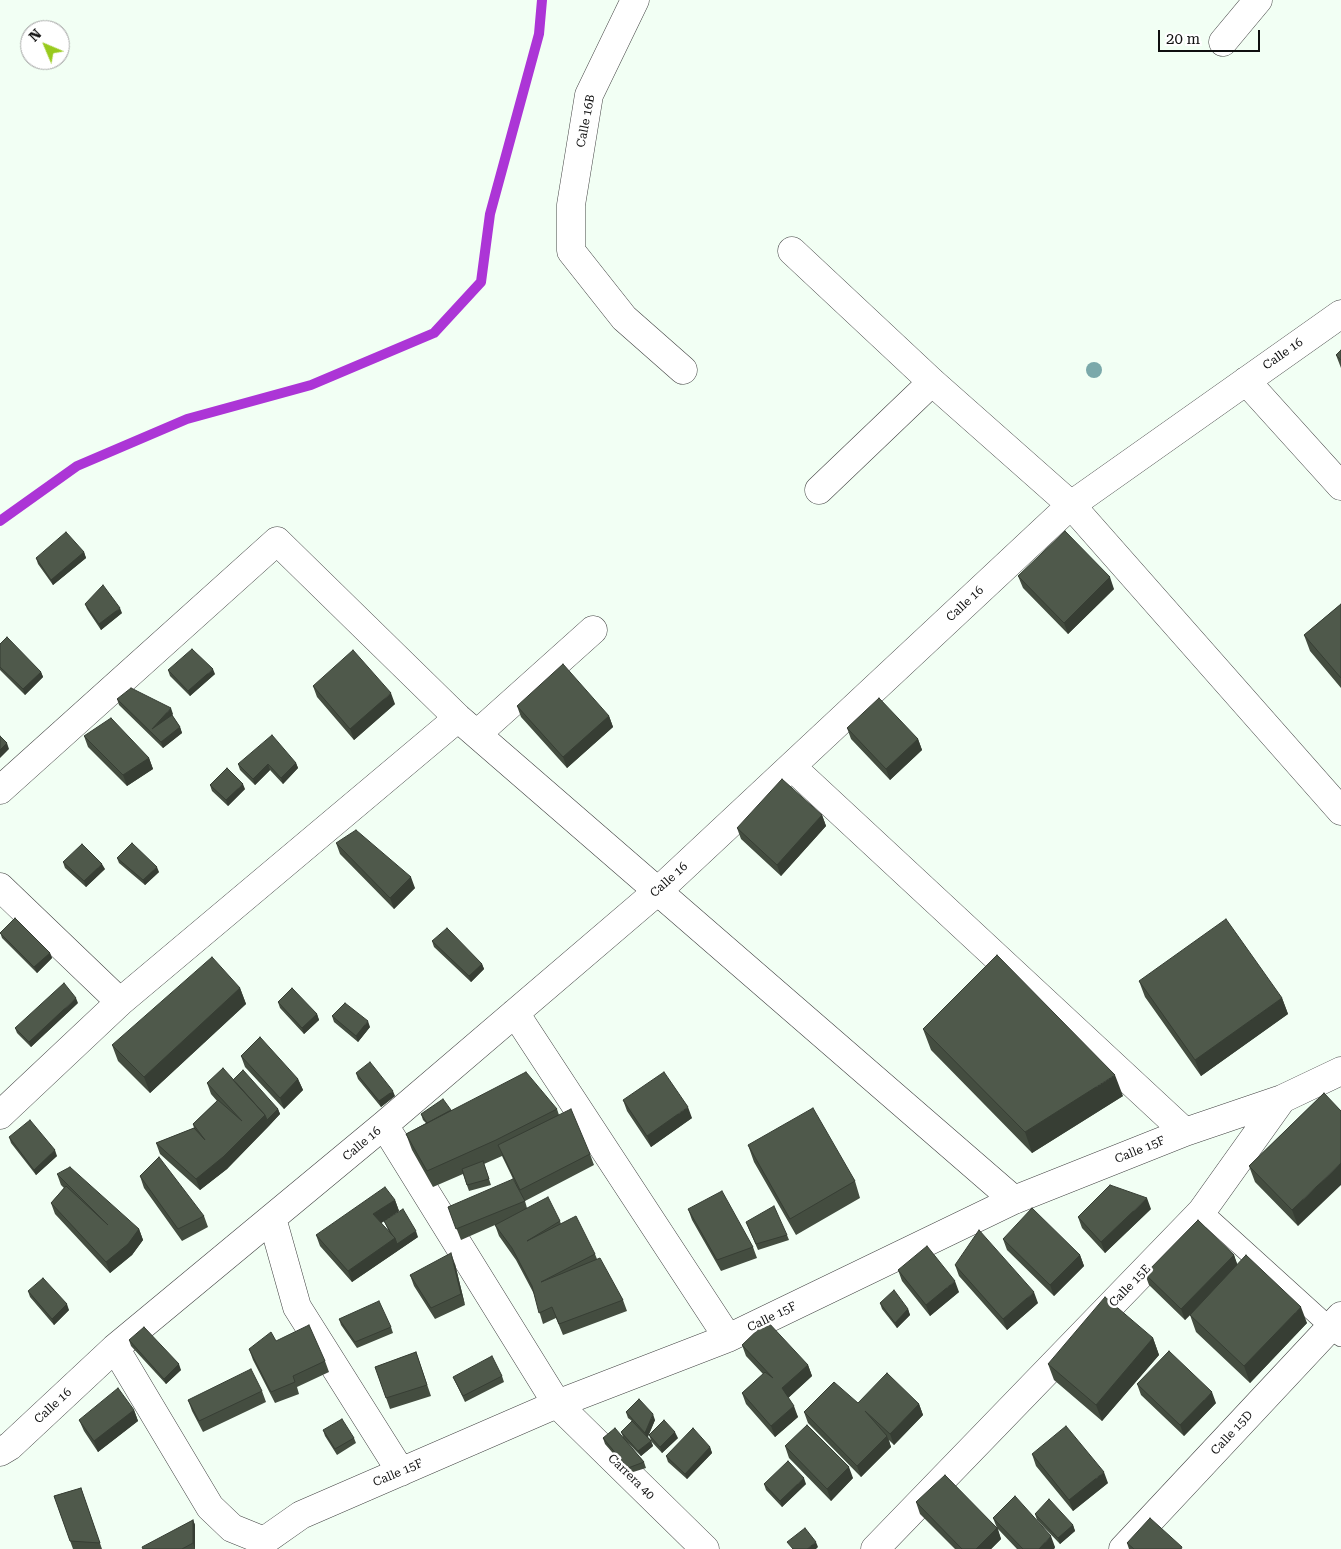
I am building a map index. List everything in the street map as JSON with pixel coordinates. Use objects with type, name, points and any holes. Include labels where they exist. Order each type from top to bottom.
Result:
[{"type":"street","name":"Calle 16B","points":[[634,0],[590,95],[571,205],[570,251],[624,318],[683,370]]},
{"type":"street","points":[[1223,42],[1258,0]]},
{"type":"street","points":[[792,251],[932,382],[1071,505],[1341,812]]},
{"type":"street","name":"Calle 16","points":[[0,1452],[10,1446],[115,1348],[384,1125],[659,890],[1071,505],[1341,314]]},
{"type":"street","points":[[1246,380],[1341,486]]},
{"type":"street","points":[[819,490],[932,382]]},
{"type":"street","points":[[0,790],[277,541],[468,726],[1014,1200]]},
{"type":"street","points":[[0,1115],[120,1002],[468,726],[593,630]]},
{"type":"street","points":[[792,766],[1185,1132]]},
{"type":"street","points":[[0,887],[120,1002]]},
{"type":"street","points":[[515,1013],[728,1338]]},
{"type":"street","name":"Calle 15E","points":[[875,1549],[1202,1211],[1282,1099],[1341,1071]]},
{"type":"street","name":"Calle 15F","points":[[262,1545],[301,1515],[557,1404],[728,1338],[1014,1200],[1185,1132],[1282,1099]]},
{"type":"street","name":"Carrera 40","points":[[384,1125],[557,1404],[705,1549]]},
{"type":"street","points":[[272,1218],[297,1307],[401,1472]]},
{"type":"street","name":"Calle 15D","points":[[1123,1549],[1337,1327]]},
{"type":"street","points":[[115,1348],[210,1507],[232,1528],[262,1545]]},
{"type":"lane","points":[[1202,1211],[1337,1327]]},
{"type":"building","points":[[1341,350],[1341,360],[1336,355]]},
{"type":"building","points":[[1065,531],[1110,577],[1064,623],[1018,576]]},
{"type":"building","points":[[66,532],[84,552],[51,580],[36,558]]},
{"type":"building","points":[[103,585],[120,608],[99,624],[85,604]]},
{"type":"building","points":[[1341,604],[1341,678],[1304,635]]},
{"type":"building","points":[[7,637],[41,672],[23,689],[0,667],[0,644]]},
{"type":"building","points":[[192,649],[213,669],[188,691],[168,670]]},
{"type":"building","points":[[353,650],[391,693],[350,729],[313,686]]},
{"type":"building","points":[[563,664],[609,716],[563,757],[517,706]]},
{"type":"building","points":[[131,688],[171,708],[152,729],[172,715],[180,727],[161,742],[117,699]]},
{"type":"building","points":[[879,698],[918,739],[886,769],[847,728]]},
{"type":"building","points":[[111,718],[149,758],[123,775],[84,736]]},
{"type":"building","points":[[272,735],[296,763],[281,778],[268,764],[253,779],[238,764]]},
{"type":"building","points":[[0,736],[7,743],[0,750]]},
{"type":"building","points":[[227,768],[243,784],[226,800],[210,785]]},
{"type":"building","points":[[782,779],[822,815],[777,865],[737,828]]},
{"type":"building","points":[[356,830],[411,877],[390,898],[336,843]]},
{"type":"building","points":[[132,843],[157,867],[143,880],[117,858]]},
{"type":"building","points":[[82,844],[102,864],[84,881],[63,862]]},
{"type":"building","points":[[15,918],[50,953],[34,967],[0,933]]},
{"type":"building","points":[[1226,919],[1282,998],[1195,1060],[1139,981]]},
{"type":"building","points":[[447,928],[482,964],[469,976],[432,941]]},
{"type":"building","points":[[997,955],[1115,1075],[1025,1132],[923,1029]]},
{"type":"building","points":[[212,957],[240,988],[144,1077],[112,1045]]},
{"type":"building","points":[[64,983],[76,998],[29,1042],[15,1028]]},
{"type":"building","points":[[292,988],[317,1014],[302,1028],[278,1002]]},
{"type":"building","points":[[345,1003],[368,1021],[356,1036],[332,1016]]},
{"type":"building","points":[[260,1037],[298,1079],[280,1098],[241,1056]]},
{"type":"building","points":[[370,1062],[393,1091],[379,1101],[356,1073]]},
{"type":"building","points":[[223,1068],[265,1115],[223,1157],[196,1179],[156,1143],[194,1128],[205,1140],[193,1124],[218,1100],[242,1121],[207,1083]]},
{"type":"building","points":[[243,1070],[278,1109],[267,1120],[265,1115],[233,1080]]},
{"type":"building","points":[[526,1072],[557,1109],[496,1140],[427,1171],[406,1134]]},
{"type":"building","points":[[664,1072],[688,1107],[647,1136],[623,1100]]},
{"type":"building","points":[[1324,1093],[1341,1111],[1341,1163],[1292,1210],[1249,1166]]},
{"type":"building","points":[[443,1099],[451,1110],[427,1123],[421,1114]]},
{"type":"building","points":[[813,1108],[855,1181],[790,1219],[748,1145]]},
{"type":"building","points":[[571,1109],[590,1154],[520,1190],[498,1145]]},
{"type":"building","points":[[30,1120],[55,1150],[34,1170],[9,1137]]},
{"type":"building","points":[[159,1157],[204,1216],[178,1229],[140,1176]]},
{"type":"building","points":[[483,1161],[489,1179],[467,1185],[462,1169]]},
{"type":"building","points":[[70,1167],[139,1229],[128,1244],[106,1262],[51,1203],[66,1186],[108,1225],[57,1174]]},
{"type":"building","points":[[513,1179],[525,1201],[456,1229],[448,1207]]},
{"type":"building","points":[[1110,1185],[1147,1198],[1101,1242],[1078,1217]]},
{"type":"building","points":[[385,1187],[395,1200],[373,1214],[395,1238],[348,1271],[316,1235]]},
{"type":"building","points":[[722,1191],[753,1247],[717,1260],[688,1209]]},
{"type":"building","points":[[548,1197],[560,1221],[527,1241],[576,1216],[595,1254],[541,1282],[600,1258],[623,1300],[559,1324],[552,1307],[539,1313],[532,1286],[512,1248],[495,1225]]},
{"type":"building","points":[[774,1206],[787,1235],[756,1244],[746,1222]]},
{"type":"building","points":[[1032,1208],[1080,1255],[1050,1285],[1003,1239]]},
{"type":"building","points":[[403,1209],[416,1231],[397,1244],[384,1221]]},
{"type":"building","points":[[1198,1220],[1234,1255],[1181,1309],[1145,1274]]},
{"type":"building","points":[[979,1230],[1034,1292],[1003,1319],[955,1265]]},
{"type":"building","points":[[927,1246],[955,1281],[926,1305],[898,1270]]},
{"type":"building","points":[[451,1253],[461,1294],[431,1308],[410,1275]]},
{"type":"building","points":[[1246,1255],[1301,1307],[1244,1366],[1190,1315]]},
{"type":"building","points":[[43,1278],[67,1304],[52,1319],[28,1291]]},
{"type":"building","points":[[894,1290],[908,1309],[895,1323],[880,1303]]},
{"type":"building","points":[[1105,1297],[1153,1338],[1096,1405],[1048,1364]]},
{"type":"building","points":[[379,1301],[391,1327],[355,1342],[339,1319]]},
{"type":"building","points":[[767,1321],[808,1365],[782,1388],[794,1406],[771,1426],[742,1393],[765,1372],[773,1378],[742,1345]]},
{"type":"building","points":[[309,1325],[325,1361],[293,1376],[295,1382],[271,1392],[249,1349],[271,1332],[276,1341]]},
{"type":"building","points":[[144,1327],[179,1364],[164,1379],[129,1340]]},
{"type":"building","points":[[1169,1351],[1212,1392],[1180,1425],[1137,1384]]},
{"type":"building","points":[[416,1352],[427,1385],[386,1398],[375,1367]]},
{"type":"building","points":[[492,1356],[502,1376],[463,1396],[453,1377]]},
{"type":"building","points":[[251,1369],[262,1391],[199,1421],[188,1400]]},
{"type":"building","points":[[887,1373],[919,1404],[890,1434],[865,1411],[887,1436],[857,1466],[804,1412],[834,1382],[858,1403]]},
{"type":"building","points":[[118,1388],[134,1410],[94,1441],[79,1420]]},
{"type":"building","points":[[639,1399],[653,1414],[645,1433],[626,1412]]},
{"type":"building","points":[[342,1419],[354,1438],[335,1449],[323,1430]]},
{"type":"building","points":[[664,1420],[675,1432],[660,1447],[649,1435]]},
{"type":"building","points":[[632,1421],[651,1441],[638,1451],[621,1432]]},
{"type":"building","points":[[807,1425],[849,1467],[827,1489],[785,1446]]},
{"type":"building","points":[[1066,1426],[1104,1472],[1069,1500],[1032,1454]]},
{"type":"building","points":[[615,1428],[644,1462],[628,1468],[603,1438]]},
{"type":"building","points":[[693,1428],[710,1447],[685,1474],[666,1456]]},
{"type":"building","points":[[788,1461],[804,1478],[780,1501],[764,1484]]},
{"type":"building","points":[[945,1475],[997,1528],[976,1549],[962,1549],[916,1502]]},
{"type":"building","points":[[81,1488],[100,1543],[70,1541],[54,1496]]},
{"type":"building","points":[[1015,1496],[1051,1536],[1039,1549],[1023,1549],[993,1518]]},
{"type":"building","points":[[1049,1499],[1073,1525],[1058,1538],[1035,1514]]},
{"type":"building","points":[[1150,1518],[1182,1547],[1181,1549],[1134,1549],[1127,1543]]},
{"type":"building","points":[[193,1520],[193,1543],[182,1549],[143,1549],[142,1547]]},
{"type":"building","points":[[805,1528],[816,1542],[807,1549],[793,1549],[787,1542]]},
{"type":"waterway","points":[[0,521],[77,466],[187,419],[311,385],[434,333],[481,282],[490,214],[539,34],[542,0]]}]
